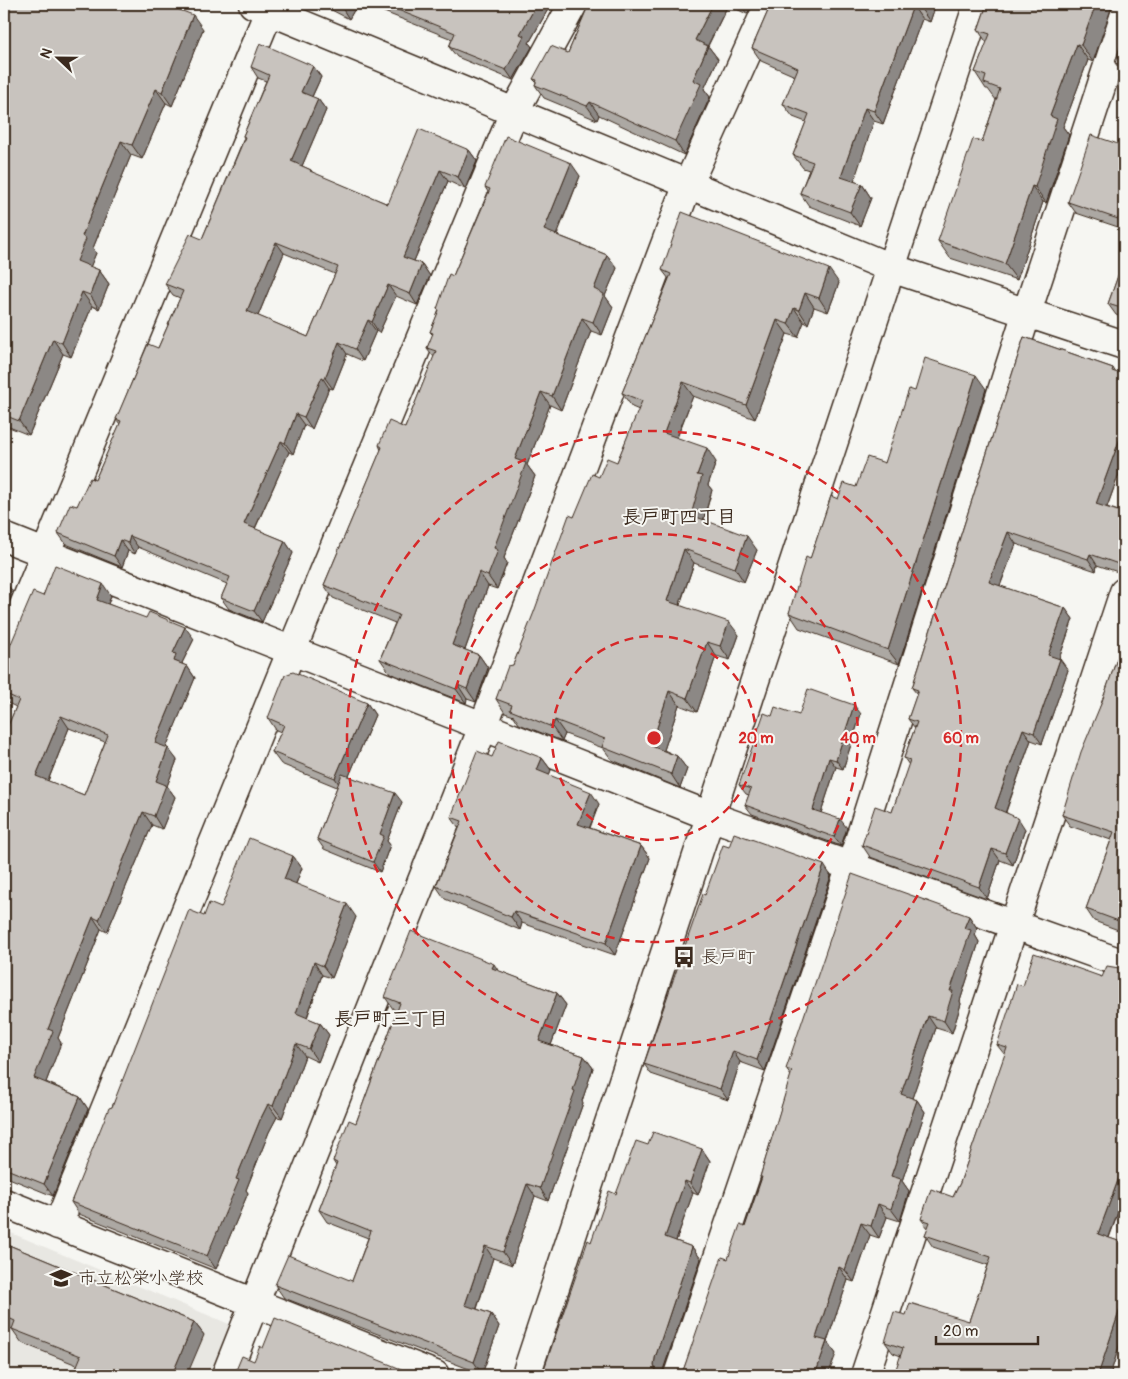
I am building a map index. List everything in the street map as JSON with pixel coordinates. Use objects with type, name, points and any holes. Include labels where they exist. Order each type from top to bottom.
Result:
[{"type":"street","points":[[58,1225],[291,652],[514,112],[573,4]]},
{"type":"street","points":[[226,1375],[483,726],[688,184],[769,4]]},
{"type":"street","points":[[526,1375],[978,4]]},
{"type":"street","points":[[4,654],[265,6],[514,112],[891,268],[1124,345]]},
{"type":"street","points":[[678,1375],[851,866],[1027,312],[1124,17]]},
{"type":"street","points":[[4,537],[710,816],[1124,964]]},
{"type":"street","points":[[865,1375],[1124,592]]},
{"type":"street","points":[[4,1203],[435,1375]]},
{"type":"shaded area","name":"市立松栄小学校","points":[[4,1230],[234,1326],[213,1375],[4,1375]]},
{"type":"building","points":[[4,4],[164,4],[193,15],[162,92],[156,89],[132,145],[121,141],[82,236],[86,239],[77,261],[99,270],[90,295],[82,292],[62,343],[53,339],[19,421],[4,415]]},
{"type":"building","points":[[333,4],[344,4],[342,8]]},
{"type":"building","points":[[383,4],[537,4],[520,34],[524,36],[506,70],[449,47],[455,33]]},
{"type":"building","points":[[589,4],[713,4],[695,40],[708,46],[693,80],[701,84],[675,141],[590,102],[587,106],[535,85],[537,80],[533,79],[551,46],[568,53]]},
{"type":"building","points":[[771,4],[923,4],[921,9],[913,6],[874,111],[865,108],[841,177],[862,184],[850,212],[800,193],[813,162],[793,155],[809,114],[783,104],[798,68],[752,48]]},
{"type":"building","points":[[987,4],[1096,4],[1081,45],[1077,44],[1050,116],[1057,119],[1035,187],[1032,186],[1005,264],[938,241],[973,139],[982,142],[1000,89],[984,83],[986,76],[975,72],[990,34],[978,30]]},
{"type":"building","points":[[1124,35],[1124,66],[1115,63]]},
{"type":"building","points":[[260,43],[313,66],[301,92],[318,99],[291,161],[388,204],[419,129],[469,150],[458,177],[440,170],[403,257],[422,264],[410,294],[388,285],[372,322],[368,320],[355,349],[339,342],[325,378],[322,377],[304,417],[296,414],[285,443],[281,441],[244,524],[285,541],[254,611],[221,598],[230,577],[130,536],[128,543],[120,540],[114,556],[58,533],[70,504],[77,506],[90,478],[95,480],[121,421],[116,419],[148,344],[158,348],[183,291],[165,284],[190,234],[202,239],[269,75],[251,67]],"holes":[[[276,242],[338,267],[308,337],[247,311]]]},
{"type":"building","points":[[1091,135],[1124,146],[1124,221],[1068,202]]},
{"type":"building","points":[[506,136],[571,163],[544,230],[607,255],[594,289],[604,294],[593,322],[582,318],[552,396],[541,392],[515,459],[526,463],[494,548],[498,550],[488,576],[479,572],[452,645],[479,655],[467,689],[458,685],[456,689],[380,659],[399,615],[324,585],[382,447],[379,445],[389,421],[405,428],[436,351],[427,348],[433,333],[430,332],[439,310],[437,309],[449,274],[453,276],[490,189],[485,187]]},
{"type":"building","points":[[682,212],[829,269],[819,298],[805,293],[799,310],[794,308],[788,324],[777,320],[746,405],[683,382],[664,433],[707,448],[697,475],[702,476],[691,515],[747,536],[735,568],[684,549],[667,601],[729,622],[720,646],[707,642],[687,698],[669,691],[651,746],[677,756],[671,774],[602,747],[605,739],[555,720],[552,727],[510,710],[512,705],[496,699],[508,666],[513,665],[569,515],[574,517],[592,474],[599,477],[607,458],[617,462],[642,401],[622,393],[671,274],[662,270]]},
{"type":"building","points":[[1124,259],[1124,309],[1108,304]]},
{"type":"building","points":[[1024,337],[1113,368],[1112,371],[1124,375],[1124,431],[1096,504],[1124,513],[1124,566],[1090,554],[1088,559],[1008,532],[989,582],[1065,608],[1048,655],[1060,659],[1034,733],[1023,729],[995,808],[1018,818],[1005,853],[992,849],[979,887],[862,845],[875,806],[892,812],[910,760],[904,758],[917,722],[908,719],[918,690],[912,688]]},
{"type":"building","points":[[925,358],[976,375],[888,650],[789,613],[806,557],[810,559],[831,496],[838,499],[844,483],[856,487],[867,457],[885,463],[909,389],[915,391]]},
{"type":"building","points":[[55,565],[103,584],[97,600],[146,618],[149,612],[185,627],[173,653],[176,654],[174,661],[187,666],[155,743],[168,748],[156,781],[166,785],[154,816],[143,812],[99,920],[93,917],[48,1029],[53,1031],[34,1078],[80,1097],[44,1184],[4,1168],[4,735],[19,700],[4,693],[4,660],[33,592],[43,596]],"holes":[[[61,716],[108,735],[84,795],[36,776]]]},
{"type":"building","points":[[1124,639],[1124,923],[1086,909],[1114,832],[1062,815],[1081,752],[1101,704]]},
{"type":"building","points":[[293,672],[367,703],[335,778],[272,752],[284,725],[268,718],[285,675]]},
{"type":"building","points":[[808,689],[854,705],[836,760],[829,758],[813,810],[840,819],[834,837],[745,805],[751,789],[739,785],[764,713],[772,716],[775,707],[799,715]]},
{"type":"building","points":[[499,741],[542,758],[537,770],[591,792],[578,824],[641,846],[606,943],[514,911],[511,917],[436,886],[462,821],[451,817],[477,751],[492,757]]},
{"type":"building","points":[[342,774],[395,793],[380,834],[384,836],[373,862],[317,839]]},
{"type":"building","points":[[734,833],[824,865],[757,1060],[733,1051],[720,1089],[644,1064],[703,894],[705,895],[723,845],[729,847]]},
{"type":"building","points":[[249,838],[293,856],[284,879],[347,904],[323,966],[314,962],[296,1013],[320,1023],[309,1049],[296,1044],[273,1106],[268,1104],[260,1120],[236,1179],[239,1180],[207,1256],[71,1202],[109,1108],[112,1107],[189,910],[204,916],[209,903],[221,908]]},
{"type":"building","points":[[852,874],[969,916],[964,928],[971,930],[950,991],[953,991],[944,1021],[928,1016],[901,1094],[917,1100],[891,1176],[901,1179],[891,1209],[878,1204],[871,1226],[861,1223],[845,1270],[839,1267],[816,1338],[827,1341],[815,1375],[678,1375],[684,1368],[722,1257],[728,1259],[740,1225],[745,1227],[762,1177],[760,1177],[792,1071],[786,1069]]},
{"type":"building","points":[[1124,923],[1124,940],[1119,937]]},
{"type":"building","points":[[411,931],[494,964],[492,968],[557,993],[539,1041],[584,1056],[573,1090],[575,1091],[540,1188],[527,1184],[503,1252],[485,1246],[465,1305],[491,1314],[474,1362],[275,1285],[288,1255],[352,1281],[371,1231],[319,1210],[337,1163],[333,1161],[349,1120],[356,1123],[400,1003],[385,997]]},
{"type":"building","points":[[1034,953],[1102,977],[1107,966],[1119,968],[1124,965],[1124,1164],[1098,1234],[1124,1243],[1124,1310],[1120,1309],[1098,1375],[894,1375],[903,1348],[885,1342],[894,1312],[906,1315],[910,1303],[969,1321],[991,1257],[925,1235],[930,1222],[921,1219],[931,1189],[953,1197],[960,1183],[1007,1048],[997,1045],[1017,984],[1023,986]]},
{"type":"building","points":[[653,1132],[702,1149],[690,1183],[685,1181],[665,1237],[692,1247],[655,1358],[654,1366],[657,1373],[661,1375],[542,1375],[588,1240],[591,1242],[609,1191],[616,1194],[636,1141],[648,1145]]},
{"type":"building","name":"市立松栄小学校","points":[[4,1243],[194,1322],[172,1375],[73,1375],[81,1356],[12,1329],[15,1321],[4,1316]]},
{"type":"building","points":[[275,1318],[406,1371],[404,1375],[234,1375],[242,1356],[254,1361],[260,1346],[263,1348]]},
{"type":"place","name":"長戸町","points":[[684,957]]},
{"type":"place","name":"市立松栄小学校","points":[[61,1278]]},
{"type":"district","name":"長戸町四丁目","points":[[679,516]]},
{"type":"district","name":"長戸町三丁目","points":[[391,1018]]}]
